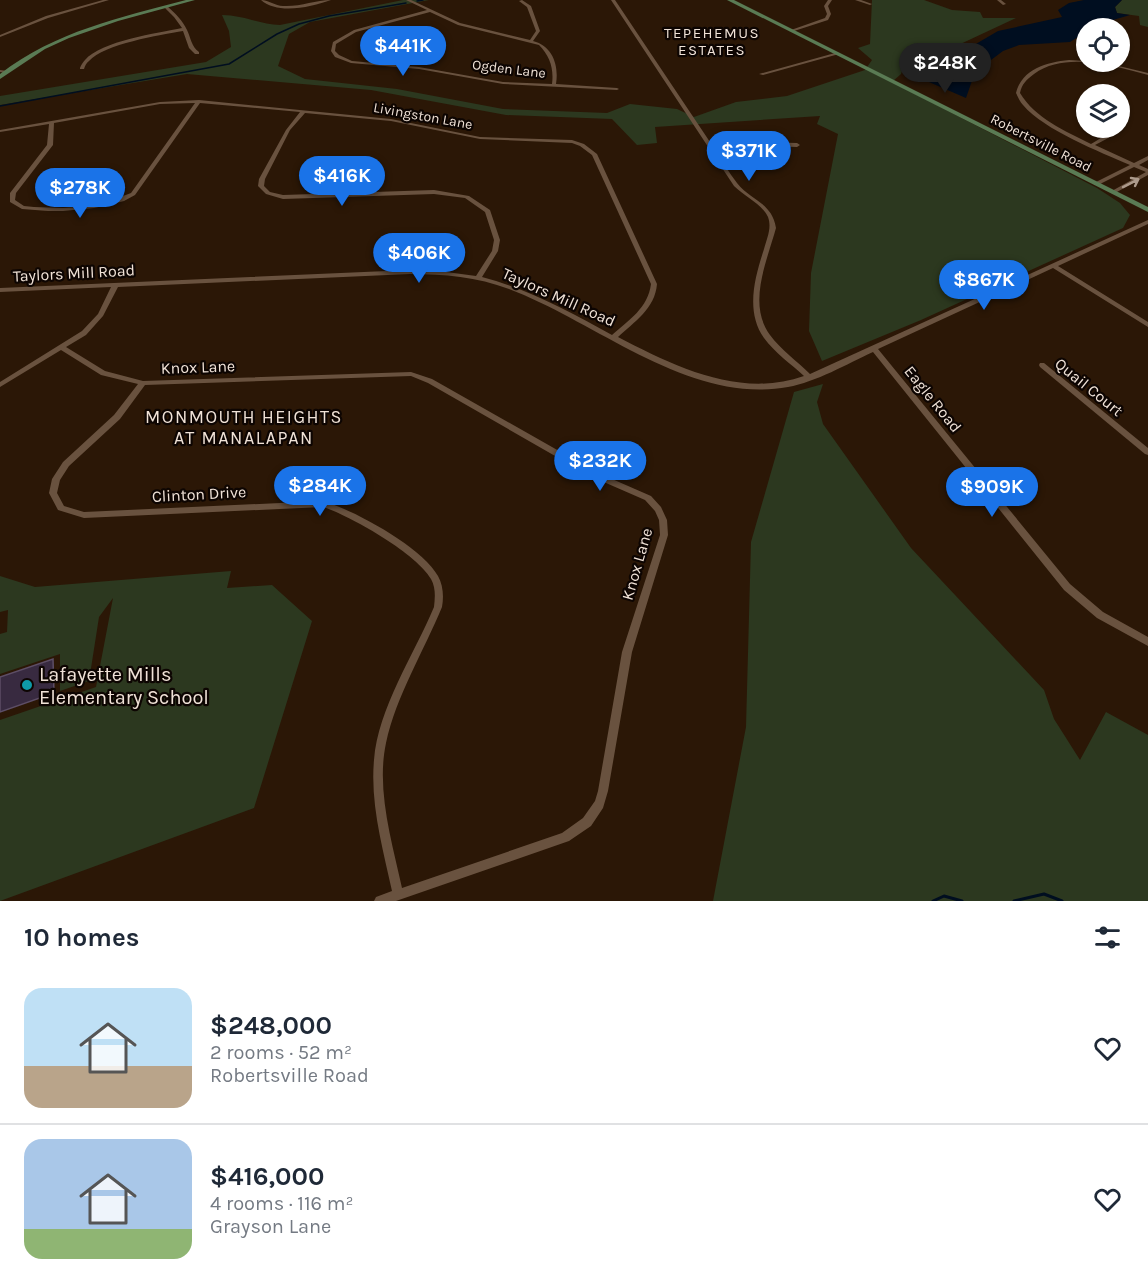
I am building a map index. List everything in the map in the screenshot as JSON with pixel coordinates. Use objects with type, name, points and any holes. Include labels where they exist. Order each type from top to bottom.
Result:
[{"type":"street","points":[[0,36],[47,17],[107,0]]},
{"type":"street","points":[[0,77],[3,72],[37,51],[73,35],[192,0]]},
{"type":"street","points":[[263,0],[271,6],[284,7],[329,0]]},
{"type":"street","points":[[408,0],[469,27],[532,40],[546,49],[556,72],[554,86]]},
{"type":"street","points":[[613,0],[736,185],[763,206],[772,217],[773,228],[757,296],[757,317],[767,336],[809,377]]},
{"type":"street","name":"Robertsville Road","points":[[730,0],[1148,210]]},
{"type":"street","points":[[792,31],[827,19],[829,14],[826,6],[830,0]]},
{"type":"street","points":[[857,0],[870,4]]},
{"type":"street","points":[[999,0],[1004,4]]},
{"type":"street","points":[[521,1],[529,6],[538,31],[532,40]]},
{"type":"street","points":[[166,8],[179,17],[191,48],[197,53]]},
{"type":"street","name":"Ogden Lane","points":[[429,11],[348,33],[334,43],[333,51],[341,59],[357,63],[419,68],[502,83],[617,89]]},
{"type":"street","points":[[82,68],[87,59],[113,46],[185,29]]},
{"type":"street","points":[[761,74],[837,54]]},
{"type":"street","points":[[1148,74],[1102,64],[1064,62],[1041,67],[1018,88],[1020,99],[1028,110],[1049,124],[1148,172]]},
{"type":"street","points":[[52,122],[50,145],[13,193],[12,201],[17,205],[36,209],[99,206],[125,199],[141,184],[200,101]]},
{"type":"street","name":"Livingston Lane","points":[[0,131],[160,103],[200,101],[403,122],[480,138],[572,142],[590,149],[654,284],[649,303],[614,337]]},
{"type":"street","points":[[304,111],[288,130],[262,178],[261,186],[265,192],[282,197],[434,192],[467,197],[488,211],[497,240],[495,251],[478,278]]},
{"type":"street","points":[[1092,145],[1105,138]]},
{"type":"street","points":[[713,150],[761,144],[797,145]]},
{"type":"street","points":[[1096,184],[1148,158]]},
{"type":"street","points":[[1113,192],[1148,172]]},
{"type":"street","name":"Taylors Mill Road","points":[[0,290],[410,272],[478,278],[522,292],[697,376],[730,385],[768,386],[809,377],[874,349],[1148,222]]},
{"type":"street","points":[[1054,266],[1147,324]]},
{"type":"street","points":[[0,385],[63,348],[97,320],[116,284]]},
{"type":"street","name":"Knox Lane","points":[[63,348],[103,374],[142,383],[411,374],[430,381],[593,474],[638,491],[658,509],[663,520],[664,535],[627,652],[603,791],[594,813],[578,829],[565,837],[380,901]]},
{"type":"street","name":"Eagle Road","points":[[874,349],[1066,587],[1100,615],[1148,642]]},
{"type":"street","name":"Quail Court","points":[[1041,365],[1148,452]]},
{"type":"street","name":"Clinton Drive","points":[[142,383],[117,417],[60,471],[53,493],[61,508],[84,515],[323,504],[355,516],[421,562],[434,576],[439,594],[438,607],[387,724],[378,760],[381,801],[398,894]]},
{"type":"green space","points":[[403,0],[429,0],[310,22],[289,34],[278,66],[305,79],[397,89],[503,109],[607,113],[630,104],[677,109],[694,117],[736,102],[787,96],[865,70],[872,60],[858,48],[870,44],[872,0],[924,0],[952,10],[980,12],[983,18],[1016,18],[954,47],[905,61],[901,74],[892,82],[1097,188],[1120,203],[1130,215],[1123,228],[921,320],[822,361],[809,331],[811,273],[838,134],[817,124],[820,116],[655,127],[657,143],[637,145],[612,119],[506,115],[371,90],[187,74],[0,105],[0,96],[206,62],[231,47],[229,31],[222,15],[280,25]]},
{"type":"green space","points":[[1122,0],[1148,0],[1148,27],[1140,25],[1139,16],[1117,13],[1115,7]]},
{"type":"green space","points":[[823,384],[817,402],[823,424],[911,548],[1044,690],[1054,719],[1080,760],[1106,712],[1148,735],[1148,901],[713,901],[746,727],[751,542],[794,392]]},
{"type":"green space","points":[[231,571],[227,588],[272,585],[312,621],[254,808],[0,901],[0,720],[96,687],[113,598],[99,617],[89,681],[60,691],[60,654],[0,674],[0,634],[7,632],[8,610],[0,612],[0,576],[35,587]]},
{"type":"water","points":[[1084,0],[1122,0],[1115,7],[1117,13],[1130,15],[1120,18],[1076,18],[1076,38],[1070,42],[1019,45],[1003,51],[975,72],[966,98],[915,76],[919,69],[952,58],[998,31],[1062,17],[1058,10],[1069,3]]},
{"type":"building","name":"Lafayette Mills Elementary School","points":[[53,659],[54,693],[0,712],[0,677]]},
{"type":"waterway","points":[[417,1],[423,0]]},
{"type":"waterway","points":[[0,106],[229,64],[277,34],[299,24],[329,16],[406,3]]},
{"type":"waterway","points":[[1014,901],[1044,894],[1062,901]]},
{"type":"waterway","points":[[933,901],[944,896],[962,901]]},
{"type":"place","name":"Lafayette Mills Elementary School","points":[[27,685]]},
{"type":"district","name":"TEPEHEMUS ESTATES","points":[[712,42]]},
{"type":"district","name":"MONMOUTH HEIGHTS AT MANALAPAN","points":[[244,427]]}]
